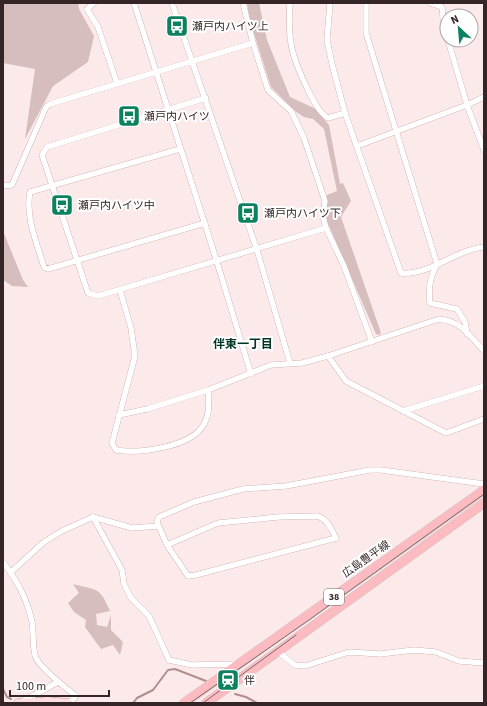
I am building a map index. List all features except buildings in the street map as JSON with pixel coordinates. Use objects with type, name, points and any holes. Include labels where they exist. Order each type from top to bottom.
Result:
[{"type":"main road","name":"広島豊平線","points":[[184,703],[484,490]]},
{"type":"main road","name":"広島豊平線","points":[[206,703],[484,504]]},
{"type":"street","points":[[94,3],[88,9],[98,27],[117,83]]},
{"type":"street","points":[[134,3],[205,223],[251,374]]},
{"type":"street","points":[[172,3],[206,98],[257,250],[290,363]]},
{"type":"street","points":[[243,3],[253,43],[268,90],[291,111],[304,138],[325,201],[323,216],[326,228],[344,266],[372,342]]},
{"type":"street","points":[[290,3],[289,35],[297,68],[316,105],[324,116],[328,118],[345,113]]},
{"type":"street","points":[[330,3],[327,40],[332,64],[345,113],[401,273],[407,275],[437,264],[470,248],[484,247]]},
{"type":"street","points":[[366,3],[366,34],[437,264],[431,276],[428,289],[430,303],[457,309],[465,322],[467,334]]},
{"type":"street","points":[[430,3],[442,8]]},
{"type":"street","points":[[3,186],[12,184],[46,107],[50,104],[253,43]]},
{"type":"street","points":[[450,48],[467,105],[484,150]]},
{"type":"street","points":[[357,146],[467,105],[484,97]]},
{"type":"street","points":[[206,98],[47,147],[42,155],[88,293],[98,296],[120,290],[326,228]]},
{"type":"street","points":[[180,149],[30,192],[31,222],[44,267],[48,269],[78,261],[205,223]]},
{"type":"street","points":[[120,290],[131,328],[135,356],[118,415],[112,443],[116,450],[126,452],[160,448],[184,440],[198,432],[205,423],[209,410],[208,390]]},
{"type":"street","points":[[118,415],[147,409],[208,390],[271,365],[302,363],[328,356],[439,319],[449,320],[459,324],[484,351]]},
{"type":"street","points":[[328,356],[346,381],[446,433],[484,419]]},
{"type":"street","points":[[403,410],[484,386]]},
{"type":"street","points":[[167,545],[218,523],[278,517],[317,516],[323,518],[336,538],[278,552],[229,567],[188,576],[167,545],[158,526],[157,522],[159,517],[194,502],[243,489],[286,486],[359,472],[381,470],[484,484]]},
{"type":"street","points":[[10,572],[44,542],[62,531],[93,517],[132,528],[158,526]]},
{"type":"street","points":[[93,517],[122,570],[124,584],[131,598],[149,616],[169,660],[192,665],[240,664]]},
{"type":"street","points":[[3,562],[20,587],[27,601],[33,623],[35,658],[58,682],[76,696],[69,703],[48,701],[19,703]]},
{"type":"street","points":[[277,651],[295,665],[305,666],[349,652],[380,654],[414,650],[436,652],[459,660],[484,663]]},
{"type":"street","points":[[19,703],[58,682]]},
{"type":"shaded area","points":[[3,3],[78,3],[79,9],[94,36],[88,62],[53,86],[25,139],[35,69],[3,63]]},
{"type":"shaded area","points":[[247,3],[259,3],[267,40],[290,97],[314,108],[329,125],[340,184],[343,183],[351,201],[341,217],[381,333],[379,335],[376,334],[326,219],[327,195],[337,191],[324,129],[313,119],[304,117],[295,111],[271,87],[250,21]]},
{"type":"shaded area","points":[[3,231],[23,280],[28,287],[12,286],[3,280]]},
{"type":"shaded area","points":[[73,584],[96,590],[103,597],[110,611],[96,614],[97,625],[107,627],[111,615],[111,630],[123,642],[120,655],[113,645],[101,649],[85,627],[86,620],[74,612],[68,603],[79,593]]},
{"type":"waterway","points":[[133,703],[137,698],[153,690],[168,670],[175,669],[206,681]]},
{"type":"waterway","points":[[3,689],[7,697],[11,699]]},
{"type":"waterway","points":[[235,694],[246,697],[257,703]]},
{"type":"tram line","points":[[190,703],[309,620],[484,494]]},
{"type":"tram line","points":[[203,703],[296,635]]},
{"type":"place","name":"瀬戸内ハイツ上","points":[[177,26]]},
{"type":"place","name":"瀬戸内ハイツ","points":[[129,116]]},
{"type":"place","name":"瀬戸内ハイツ中","points":[[62,205]]},
{"type":"place","name":"瀬戸内ハイツ下","points":[[248,213]]},
{"type":"place","name":"伴","points":[[228,680]]},
{"type":"district","name":"伴東一丁目","points":[[243,344]]}]
